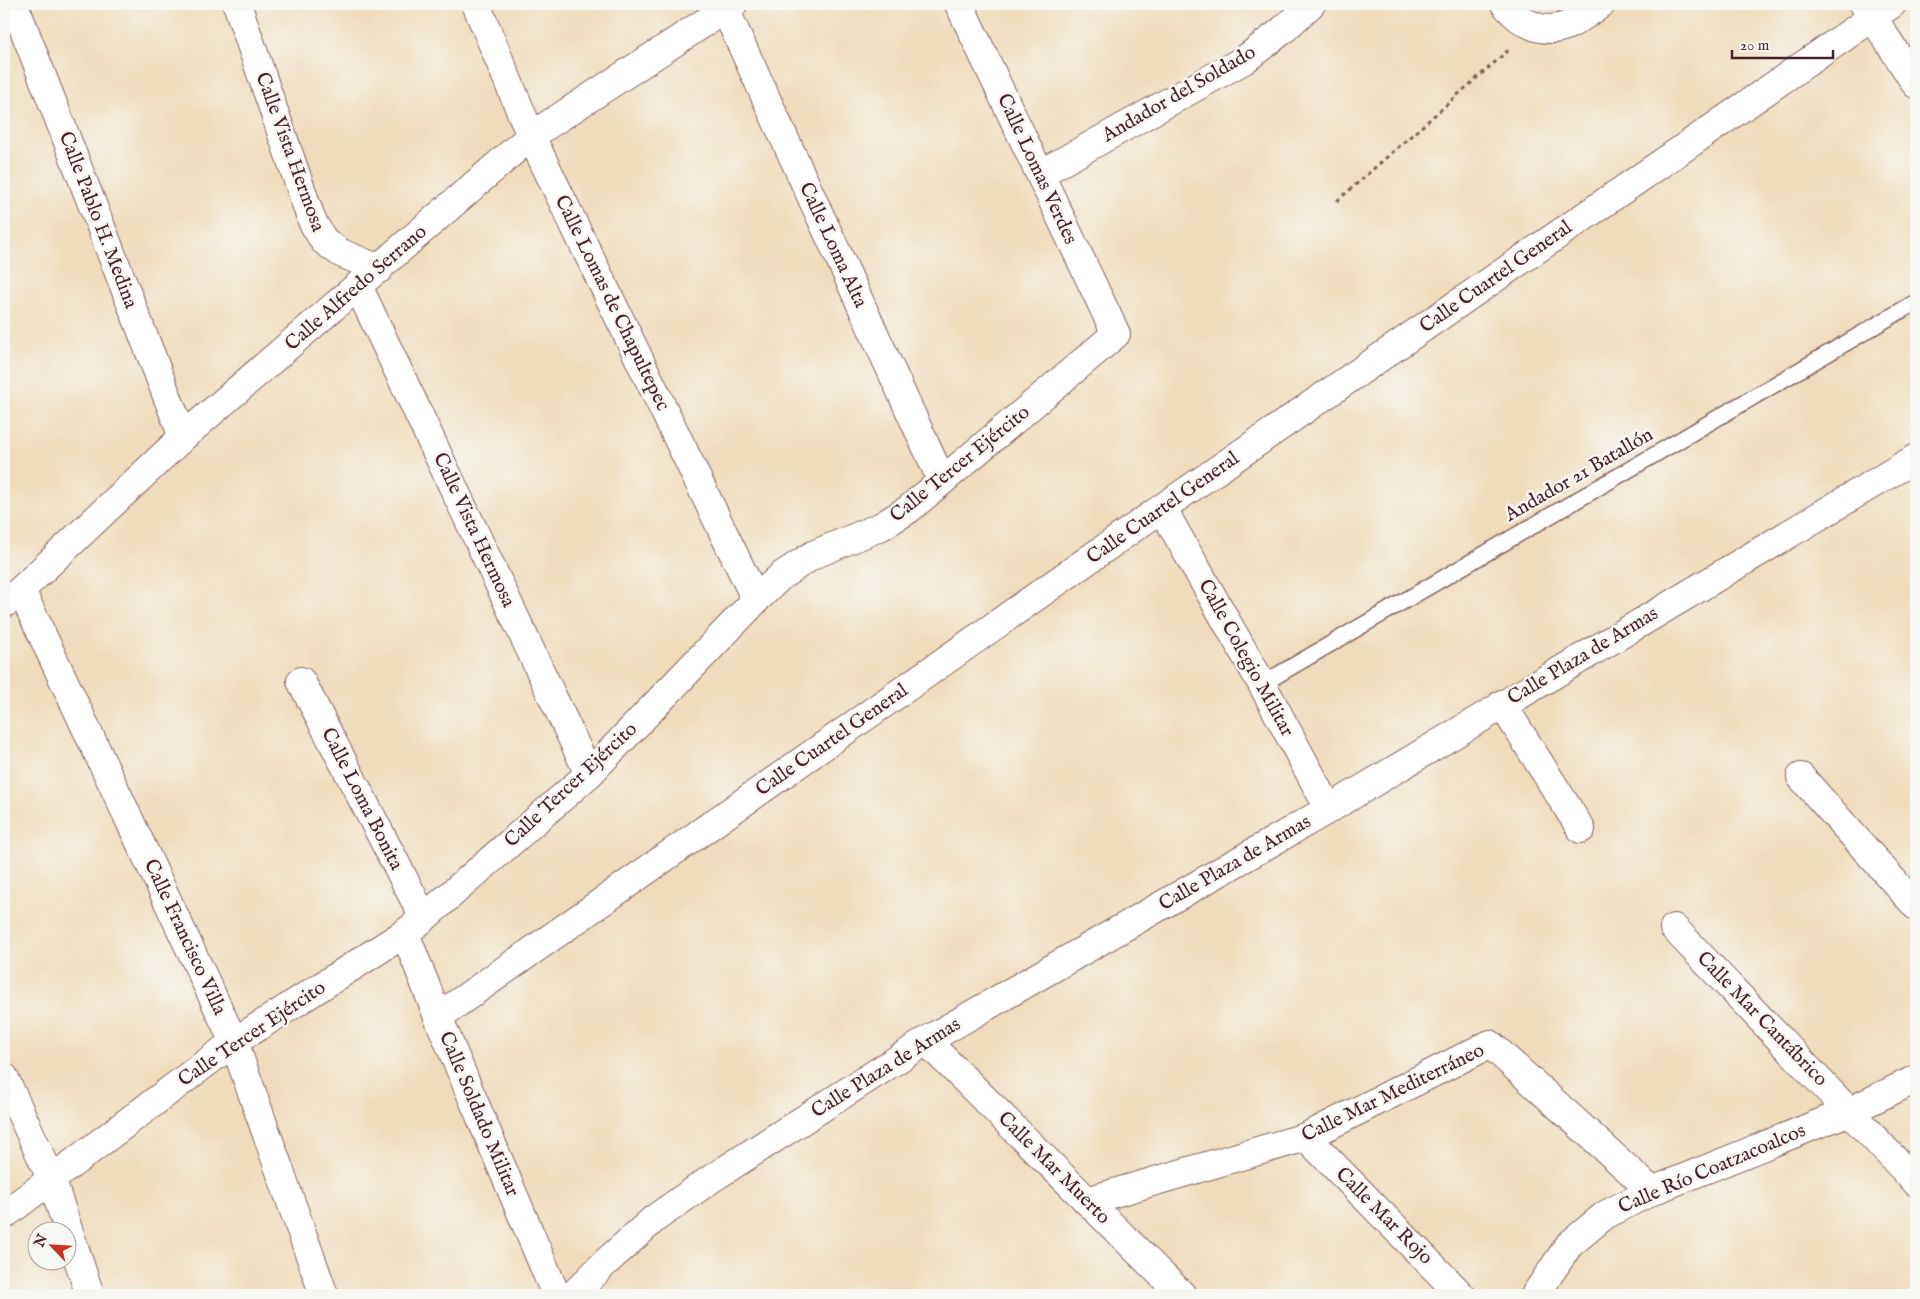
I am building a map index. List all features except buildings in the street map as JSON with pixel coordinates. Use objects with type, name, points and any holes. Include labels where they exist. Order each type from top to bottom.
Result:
[{"type":"street","name":"Calle Pablo H. Medina","points":[[14,4],[183,437]]},
{"type":"street","name":"Calle Vista Hermosa","points":[[237,4],[312,221],[324,241],[369,278],[589,774]]},
{"type":"street","name":"Calle Lomas de Chapultepec","points":[[476,4],[531,136],[756,600]]},
{"type":"street","name":"Calle Lomas Verdes","points":[[959,4],[1116,334]]},
{"type":"street","name":"Andador del Soldado","points":[[1040,174],[1244,60],[1283,30],[1311,4]]},
{"type":"street","points":[[1505,4],[1519,18],[1536,27],[1551,30],[1568,25],[1601,4]]},
{"type":"street","name":"Calle Alfredo Serrano","points":[[12,597],[183,437],[531,136],[729,6]]},
{"type":"street","name":"Calle Loma Alta","points":[[729,6],[942,480]]},
{"type":"street","points":[[1876,8],[1916,84]]},
{"type":"street","name":"Calle Cuartel General","points":[[438,1017],[1876,8]]},
{"type":"street","name":"Calle Tercer Ejército","points":[[4,1215],[234,1042],[414,925],[589,774],[781,576],[813,555],[882,526],[909,509],[1116,334]]},
{"type":"street","name":"Calle Plaza de Armas","points":[[573,1295],[654,1219],[708,1181],[926,1040],[1329,808],[1916,458]]},
{"type":"street","name":"Calle Colegio Militar","points":[[1162,508],[1262,684],[1329,808]]},
{"type":"street","name":"Calle Francisco Villa","points":[[12,597],[234,1042],[324,1295]]},
{"type":"street","name":"Calle Loma Bonita","points":[[301,681],[414,925]]},
{"type":"street","points":[[1502,704],[1581,829]]},
{"type":"street","points":[[1801,777],[1916,906]]},
{"type":"street","name":"Calle Soldado Militar","points":[[414,925],[438,1017],[556,1295]]},
{"type":"street","name":"Calle Mar Cantábrico","points":[[1674,928],[1916,1182]]},
{"type":"street","name":"Calle Mar Muerto","points":[[926,1040],[1182,1295]]},
{"type":"street","name":"Calle Mar Mediterráneo","points":[[1087,1200],[1306,1137],[1490,1044],[1652,1191]]},
{"type":"street","points":[[4,1077],[51,1178],[90,1295]]},
{"type":"street","name":"Calle Río Coatzacoalcos","points":[[1535,1295],[1569,1245],[1605,1215],[1652,1191],[1850,1111],[1916,1080]]},
{"type":"street","name":"Calle Mar Rojo","points":[[1306,1137],[1462,1295]]},
{"type":"lane","name":"Andador 21 Batallón","points":[[1262,684],[1916,302]]},
{"type":"path","points":[[1336,201],[1536,27]]}]
